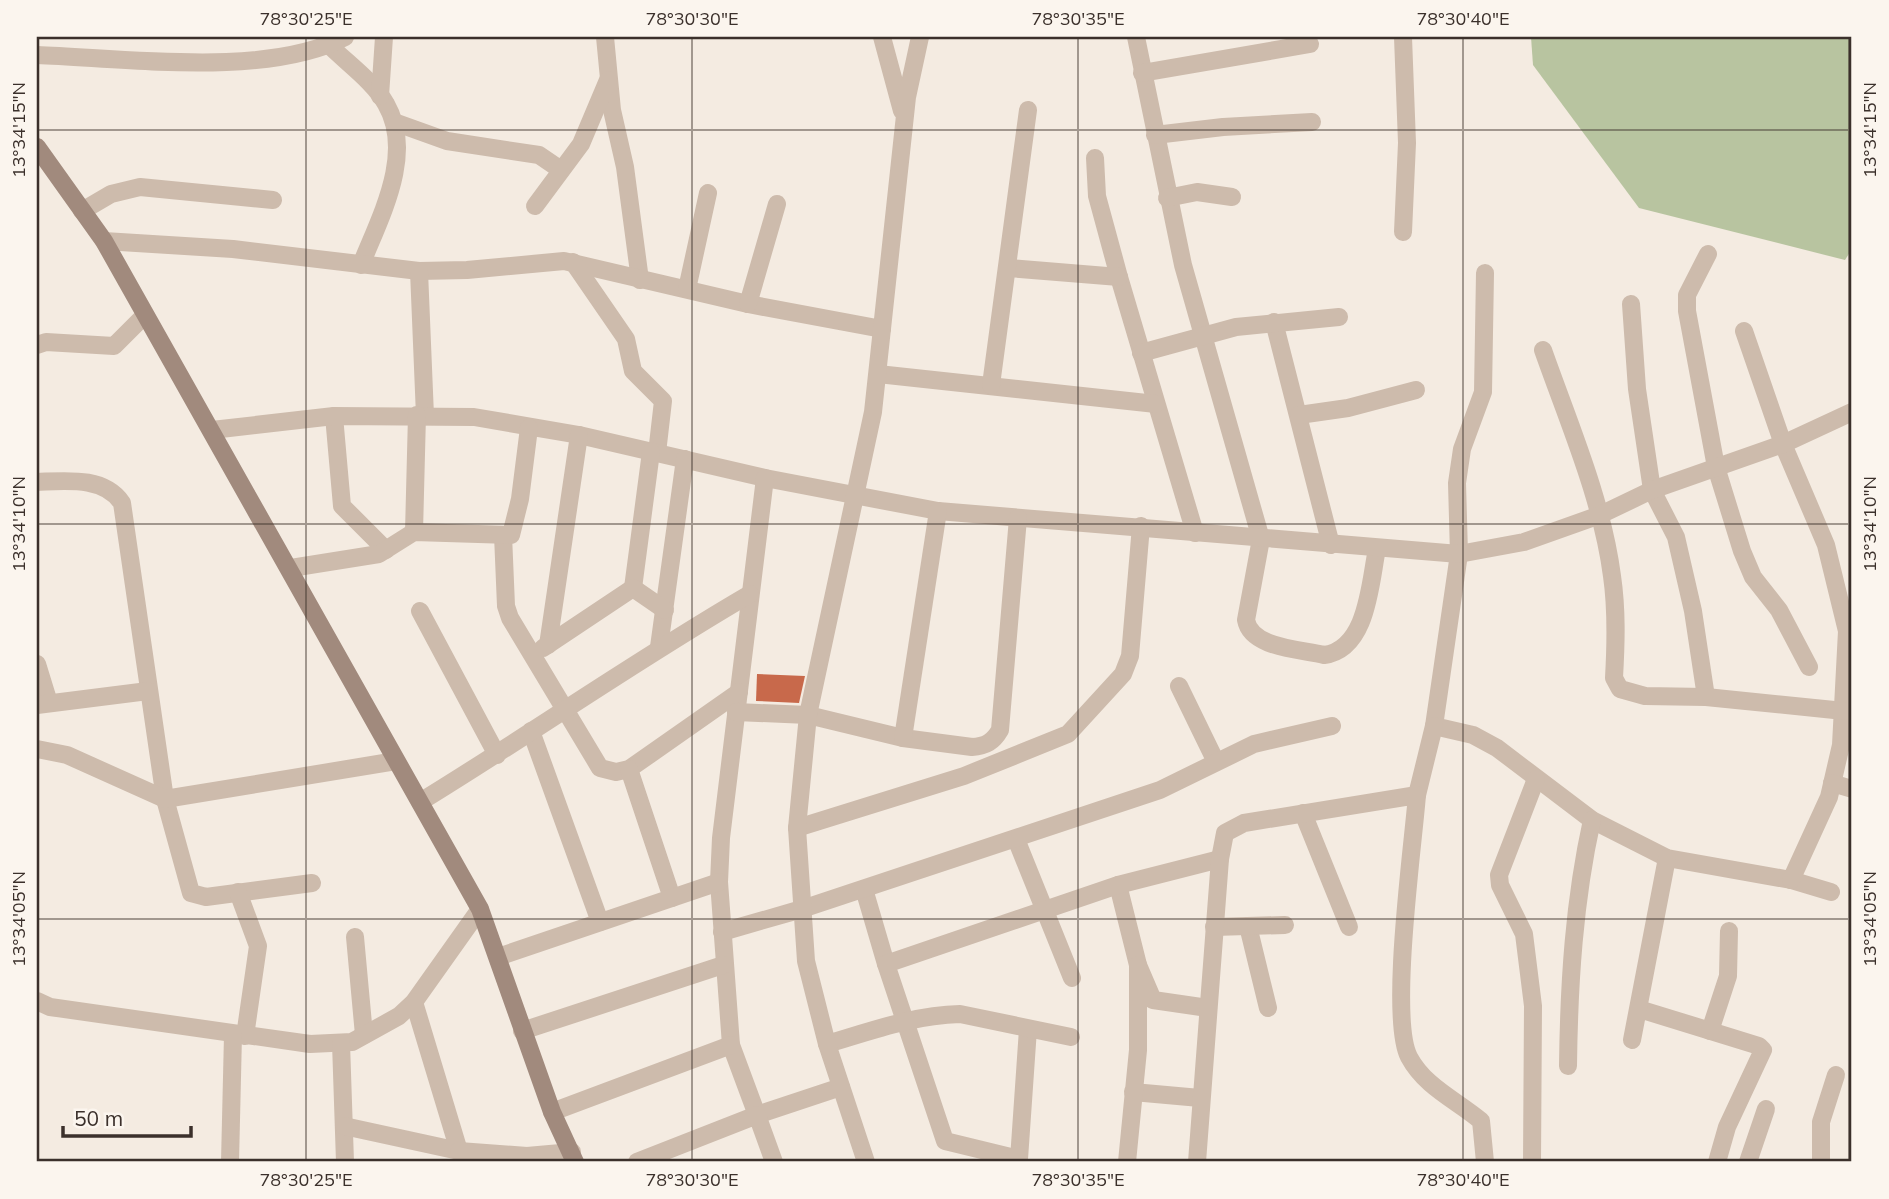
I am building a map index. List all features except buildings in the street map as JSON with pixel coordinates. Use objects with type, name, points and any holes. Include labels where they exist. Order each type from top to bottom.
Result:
[{"type":"street","points":[[37,55],[218,62],[278,57],[328,46],[345,37]]},
{"type":"street","points":[[380,96],[384,37]]},
{"type":"street","points":[[605,37],[612,110],[625,167],[640,280]]},
{"type":"street","points":[[882,37],[904,122]]},
{"type":"street","points":[[866,1162],[827,1044],[806,961],[797,828],[808,715],[873,412],[904,122],[920,37]]},
{"type":"street","points":[[1136,37],[1167,198],[1202,335],[1261,539],[1245,620],[1247,628],[1259,640],[1324,655],[1332,653],[1358,631],[1377,548]]},
{"type":"street","points":[[1403,37],[1407,130],[1403,232]]},
{"type":"street","points":[[1142,73],[1310,44]]},
{"type":"street","points":[[328,46],[380,96],[394,122],[398,144],[396,165],[361,265]]},
{"type":"street","points":[[535,206],[581,144],[610,77]]},
{"type":"street","points":[[991,385],[1028,110]]},
{"type":"street","points":[[394,122],[447,141],[539,155],[561,170]]},
{"type":"street","points":[[1155,135],[1223,127],[1312,122]]},
{"type":"street","points":[[37,147],[104,241],[144,316],[291,568],[480,909],[552,1112],[573,1157],[459,1151],[344,1126]]},
{"type":"street","points":[[1095,158],[1097,196],[1195,533]]},
{"type":"street","points":[[82,211],[111,194],[140,187],[273,200]]},
{"type":"street","points":[[687,289],[708,192]]},
{"type":"street","points":[[1167,198],[1197,192],[1232,197]]},
{"type":"street","points":[[748,304],[777,204]]},
{"type":"street","points":[[104,241],[233,249],[418,271],[467,270],[551,260],[573,262],[748,304],[882,329]]},
{"type":"street","points":[[1708,254],[1687,295],[1687,311],[1716,467],[1753,578],[1779,610],[1809,667]]},
{"type":"street","points":[[541,650],[634,588],[663,401],[633,371],[626,339],[573,262]]},
{"type":"street","points":[[1007,268],[1119,277]]},
{"type":"street","points":[[414,532],[421,416],[418,271]]},
{"type":"street","points":[[1485,273],[1483,391],[1462,449],[1457,483],[1459,554],[1434,726],[1417,795],[1402,976],[1402,1032],[1408,1055],[1423,1079],[1481,1121],[1485,1162]]},
{"type":"street","points":[[1631,304],[1637,389],[1652,490],[1676,537],[1693,611],[1706,697]]},
{"type":"street","points":[[37,345],[46,342],[114,346],[144,316]]},
{"type":"street","points":[[1141,353],[1202,335],[1274,322],[1339,317]]},
{"type":"street","points":[[1274,322],[1331,545]]},
{"type":"street","points":[[1744,331],[1783,444],[1826,545],[1850,631],[1842,745],[1832,783],[1791,880]]},
{"type":"street","points":[[1544,350],[1600,515],[1616,610],[1616,685],[1627,692],[1645,696],[1706,697],[1844,711]]},
{"type":"street","points":[[878,374],[1156,404]]},
{"type":"street","points":[[1298,415],[1348,408],[1416,390]]},
{"type":"street","points":[[212,430],[334,416],[474,417],[579,435],[765,478],[938,511],[1459,554],[1524,542],[1600,515],[1652,490],[1783,444],[1852,412]]},
{"type":"street","points":[[334,416],[342,506],[386,550]]},
{"type":"street","points":[[291,568],[379,554],[414,532],[511,535],[520,499],[529,428]]},
{"type":"street","points":[[541,650],[579,435]]},
{"type":"street","points":[[659,647],[685,459]]},
{"type":"street","points":[[765,478],[736,712],[719,882],[723,965],[732,1045],[774,1162]]},
{"type":"street","points":[[37,482],[75,481],[101,486],[116,494],[122,503],[165,799],[191,892],[206,897],[312,883]]},
{"type":"street","points":[[903,738],[938,511]]},
{"type":"street","points":[[736,712],[808,715],[903,738],[982,747],[995,740],[1000,730],[1018,517]]},
{"type":"street","points":[[797,828],[964,776],[1068,734],[1123,674],[1130,656],[1140,526]]},
{"type":"street","points":[[503,535],[506,606],[541,650],[566,711],[600,768],[616,772],[629,769],[739,692]]},
{"type":"street","points":[[634,588],[665,610]]},
{"type":"street","points":[[420,802],[566,711],[659,647],[750,594]]},
{"type":"street","points":[[420,611],[496,755]]},
{"type":"street","points":[[37,664],[43,704],[148,691]]},
{"type":"street","points":[[1179,687],[1216,762]]},
{"type":"street","points":[[722,932],[864,889],[1160,790],[1254,744],[1332,726]]},
{"type":"street","points":[[1434,726],[1473,735],[1592,820],[1667,858],[1791,880],[1831,892]]},
{"type":"street","points":[[531,731],[600,922]]},
{"type":"street","points":[[37,749],[67,755],[165,799],[396,761]]},
{"type":"street","points":[[629,769],[672,898]]},
{"type":"street","points":[[1532,1162],[1533,1006],[1524,934],[1500,885],[1499,875],[1536,779]]},
{"type":"street","points":[[1832,783],[1852,789]]},
{"type":"street","points":[[1197,1162],[1214,927],[1225,833],[1231,827],[1417,795]]},
{"type":"street","points":[[1303,813],[1349,928]]},
{"type":"street","points":[[1568,1066],[1573,935],[1581,867],[1592,820]]},
{"type":"street","points":[[1016,839],[1072,978]]},
{"type":"street","points":[[1632,1040],[1667,858]]},
{"type":"street","points":[[886,964],[1118,885],[1220,859]]},
{"type":"street","points":[[498,957],[719,882]]},
{"type":"street","points":[[1118,885],[1138,965],[1153,1000],[1208,1008]]},
{"type":"street","points":[[864,889],[945,1141],[1019,1161],[1028,1029]]},
{"type":"street","points":[[230,1162],[239,1036],[258,946],[238,892]]},
{"type":"street","points":[[41,1005],[239,1036],[310,1044],[352,1042],[399,1016],[414,1002],[480,909]]},
{"type":"street","points":[[1214,927],[1285,925]]},
{"type":"street","points":[[1248,926],[1268,1008]]},
{"type":"street","points":[[1710,1031],[1728,976],[1729,931]]},
{"type":"street","points":[[355,937],[364,1035]]},
{"type":"street","points":[[522,1031],[723,965]]},
{"type":"street","points":[[1127,1162],[1138,1050],[1138,965]]},
{"type":"street","points":[[414,1002],[459,1151]]},
{"type":"street","points":[[1639,1009],[1763,1049],[1727,1127],[1717,1162]]},
{"type":"street","points":[[827,1044],[905,1021],[960,1014],[1070,1037]]},
{"type":"street","points":[[341,1043],[345,1162]]},
{"type":"street","points":[[552,1112],[732,1045]]},
{"type":"street","points":[[1821,1162],[1821,1122],[1836,1075]]},
{"type":"street","points":[[638,1162],[757,1115],[841,1087]]},
{"type":"street","points":[[1133,1091],[1200,1098]]},
{"type":"street","points":[[1748,1162],[1766,1110]]},
{"type":"green space","points":[[1531,37],[1852,37],[1852,249],[1845,260],[1639,208],[1533,65]]}]
